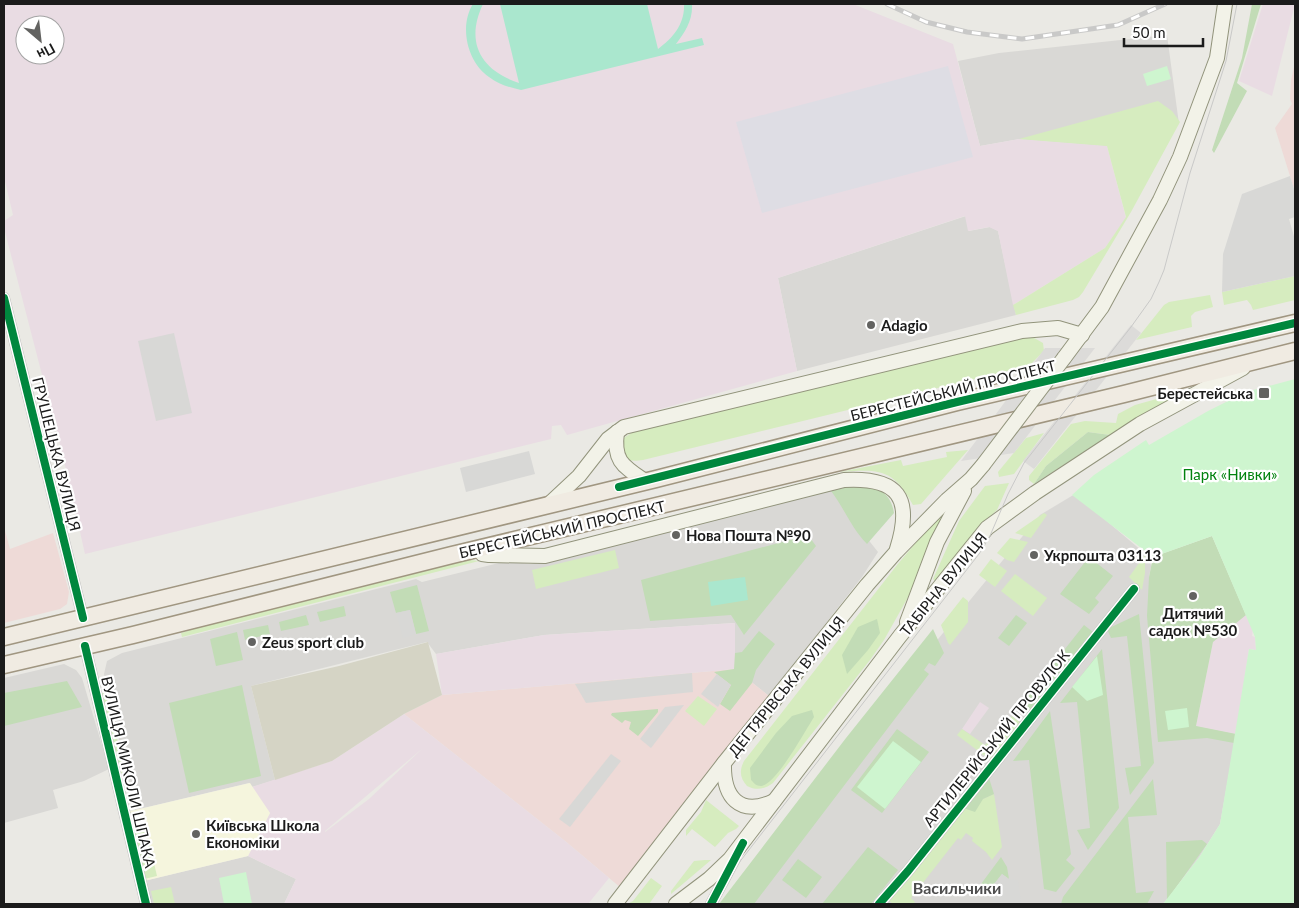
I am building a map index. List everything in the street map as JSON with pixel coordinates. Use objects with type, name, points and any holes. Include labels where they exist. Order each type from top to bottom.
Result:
[{"type":"main road","name":"ДЕГТЯРІВСЬКА ВУЛИЦЯ","points":[[615,904],[724,763],[867,585],[896,552],[983,465],[1102,307],[1136,248],[1180,157],[1217,58],[1226,4]]},
{"type":"main road","name":"БЕРЕСТЕЙСЬКИЙ ПРОСПЕКТ","points":[[4,637],[645,481],[957,402],[1295,323]]},
{"type":"main road","points":[[549,504],[579,476],[608,439],[624,427],[1022,330],[1058,328],[1082,334]]},
{"type":"main road","name":"БЕРЕСТЕЙСЬКИЙ ПРОСПЕКТ","points":[[4,665],[1295,351]]},
{"type":"main road","name":"ТАБІРНА ВУЛИЦЯ","points":[[743,843],[900,636],[987,528],[1082,461],[1140,424],[1204,388],[1264,358]]},
{"type":"main road","points":[[617,432],[616,452],[619,459],[624,466],[645,481]]},
{"type":"main road","points":[[479,549],[482,554],[489,555],[545,556],[835,482],[859,479],[874,481],[887,486],[897,494],[903,504],[904,518],[896,552]]},
{"type":"main road","name":"ДЕГТЯРІВСЬКА ВУЛИЦЯ","points":[[900,636],[937,542],[971,479]]},
{"type":"main road","points":[[724,763],[726,787],[731,796],[739,803],[750,807],[761,807],[775,800]]},
{"type":"main road","points":[[676,904],[709,879],[730,859],[743,843]]},
{"type":"street","name":"ГРУШЕЦЬКА ВУЛИЦЯ","points":[[4,298],[83,618]]},
{"type":"street","name":"АРТИЛЕРІЙСЬКИЙ ПРОВУЛОК","points":[[879,904],[1134,589]]},
{"type":"street","name":"ВУЛИЦЯ МИКОЛИ ШПАКА","points":[[85,646],[146,904]]},
{"type":"street","name":"ТАБІРНА ВУЛИЦЯ","points":[[710,904],[743,843]]},
{"type":"shaded area","points":[[4,4],[853,4],[953,44],[980,146],[1019,139],[1107,146],[1126,218],[1105,248],[1013,305],[998,231],[989,227],[968,231],[965,216],[778,278],[797,371],[567,435],[561,425],[552,426],[551,439],[85,554],[62,452],[4,228],[4,221],[13,215],[4,177]]},
{"type":"shaded area","points":[[1263,4],[1295,4],[1272,96],[1239,81]]},
{"type":"shaded area","points":[[1167,35],[1179,124],[1107,146],[1019,139],[980,146],[958,61],[999,53]]},
{"type":"shaded area","points":[[1295,63],[1295,192],[1275,128],[1292,104],[1290,99],[1291,80]]},
{"type":"shaded area","points":[[948,66],[973,157],[762,213],[736,122]]},
{"type":"shaded area","points":[[1290,176],[1295,192],[1295,217],[1289,219],[1295,240],[1295,276],[1222,292],[1223,254],[1242,194]]},
{"type":"shaded area","points":[[966,216],[969,231],[990,227],[998,231],[1016,315],[797,371],[778,278]]},
{"type":"shaded area","points":[[174,333],[192,413],[156,421],[138,341]]},
{"type":"shaded area","points":[[529,451],[535,474],[466,492],[460,468]]},
{"type":"shaded area","points":[[833,488],[859,528],[878,552],[862,577],[769,696],[735,669],[734,623],[544,635],[436,654],[427,642],[251,686],[275,780],[252,787],[249,783],[135,810],[104,674],[107,661],[122,653],[416,579],[422,582],[507,561],[530,564]]},
{"type":"shaded area","points":[[1075,494],[1149,557],[1151,566],[1149,577],[1196,726],[1236,734],[1220,824],[1200,856],[1163,904],[734,904],[934,644],[1040,515]]},
{"type":"shaded area","points":[[4,527],[10,549],[53,533],[69,592],[67,604],[60,609],[4,623]]},
{"type":"shaded area","points":[[410,610],[416,634],[403,638],[396,613]]},
{"type":"shaded area","points":[[1246,615],[1253,629],[1252,636],[1255,637],[1256,650],[1249,649],[1236,734],[1196,726],[1213,642],[1227,625]]},
{"type":"shaded area","points":[[735,623],[735,669],[442,695],[436,654],[544,635]]},
{"type":"shaded area","points":[[428,642],[442,695],[404,714],[332,761],[275,780],[251,686],[339,666]]},
{"type":"shaded area","points":[[64,664],[76,670],[82,678],[109,769],[84,781],[53,790],[58,808],[4,823],[4,678]]},
{"type":"shaded area","points":[[735,669],[769,696],[621,888],[565,841],[404,714],[442,695]]},
{"type":"shaded area","points":[[692,673],[693,692],[586,703],[575,684]]},
{"type":"shaded area","points":[[717,674],[731,685],[718,707],[701,694]]},
{"type":"shaded area","points":[[980,702],[989,708],[970,734],[962,729]]},
{"type":"shaded area","points":[[684,705],[651,748],[640,739],[665,707]]},
{"type":"shaded area","points":[[404,714],[609,878],[588,904],[284,904],[296,879],[248,856],[270,813],[252,787],[332,761]],"holes":[[[423,748],[369,799],[325,832]]]},
{"type":"shaded area","points":[[611,754],[621,761],[570,827],[559,819]]},
{"type":"shaded area","name":"Київська Школа Економіки","points":[[250,783],[270,813],[248,856],[144,881],[127,812]]},
{"type":"shaded area","points":[[248,856],[296,879],[284,904],[150,904],[144,881]]},
{"type":"shaded area","points":[[1002,874],[1009,879],[1018,880],[1021,903],[994,904],[993,900],[986,894]]},
{"type":"green space","points":[[473,4],[483,4],[476,31],[476,42],[480,53],[494,71],[519,83],[500,4],[647,4],[658,49],[677,30],[684,11],[684,4],[692,4],[690,21],[676,44],[702,38],[704,45],[521,90],[493,80],[475,62],[466,33],[466,23]]},
{"type":"green space","points":[[1252,4],[1261,4],[1237,83],[1247,91],[1214,153],[1212,150],[1242,58]]},
{"type":"green space","points":[[1167,66],[1171,79],[1147,86],[1143,74]]},
{"type":"green space","points":[[1158,101],[1172,111],[1180,122],[1131,212],[1083,292],[1073,300],[1016,315],[1013,305],[1105,248],[1126,217],[1107,146],[1019,139]]},
{"type":"green space","points":[[1295,276],[1295,300],[1253,310],[1247,300],[1224,305],[1222,292]]},
{"type":"green space","points":[[1210,295],[1213,307],[1195,312],[1191,316],[1192,327],[1136,340],[1164,305],[1169,302]]},
{"type":"green space","points":[[1029,335],[1043,343],[1044,351],[1027,368],[1007,371],[643,460],[630,460],[625,456],[622,448],[621,443],[625,437],[633,432]]},
{"type":"green space","name":"Парк «Нивки»","points":[[1295,379],[1295,904],[1163,904],[1200,856],[1220,824],[1249,649],[1256,650],[1255,637],[1212,536],[1153,557],[1072,495],[1094,475],[1146,440],[1149,445],[1208,411],[1246,392]]},
{"type":"green space","points":[[1185,391],[1110,435],[1088,432],[1046,466],[1034,484],[1029,480],[1029,476],[1071,424],[1085,421],[1116,423],[1118,414],[1135,405]]},
{"type":"green space","points":[[1088,432],[1110,435],[1034,484],[1046,466]]},
{"type":"green space","points":[[1044,433],[1014,474],[999,477],[998,472],[1026,438]]},
{"type":"green space","points":[[968,450],[921,504],[913,505],[899,484],[884,473],[875,471],[839,472],[901,460],[903,466],[947,457],[946,452]]},
{"type":"green space","points":[[1009,483],[997,510],[982,524],[935,581],[933,579],[959,521],[985,486]]},
{"type":"green space","points":[[861,484],[883,492],[890,501],[894,513],[867,544],[857,532],[831,491]]},
{"type":"green space","points":[[950,502],[953,504],[930,543],[911,592],[884,640],[870,660],[773,783],[761,789],[747,786],[741,774],[744,761],[897,565]]},
{"type":"green space","points":[[1044,513],[1047,515],[1031,538],[1015,533]]},
{"type":"green space","points":[[808,535],[816,546],[744,635],[731,615],[650,621],[641,580]]},
{"type":"green space","name":"Дитячий садок №530","points":[[1212,536],[1246,615],[1213,642],[1196,726],[1236,734],[1234,743],[1207,738],[1158,742],[1147,616],[1149,577],[1153,557]]},
{"type":"green space","points":[[1010,538],[1028,542],[1014,562],[1007,560],[997,553]]},
{"type":"green space","points":[[615,550],[619,568],[536,589],[532,570]]},
{"type":"green space","points":[[1145,555],[1145,573],[1142,590],[1129,577]]},
{"type":"green space","points":[[1089,557],[1113,576],[1095,598],[1099,602],[1089,614],[1060,594]]},
{"type":"green space","points":[[463,559],[479,561],[182,637],[181,633],[188,631],[192,626]]},
{"type":"green space","points":[[991,559],[1007,571],[995,587],[979,575]]},
{"type":"green space","points":[[1015,574],[1047,598],[1033,616],[1001,591]]},
{"type":"green space","points":[[745,577],[748,600],[711,606],[708,582]]},
{"type":"green space","points":[[417,585],[429,631],[416,634],[410,610],[396,613],[390,592]]},
{"type":"green space","points":[[963,597],[968,601],[968,622],[950,645],[941,625]]},
{"type":"green space","points":[[344,606],[346,616],[320,622],[317,612]]},
{"type":"green space","points":[[1139,614],[1154,763],[1130,795],[1125,768],[1141,766],[1127,636],[1111,638],[1107,629]]},
{"type":"green space","points":[[306,615],[309,625],[281,631],[279,622]]},
{"type":"green space","points":[[1016,615],[1027,623],[1009,646],[998,638]]},
{"type":"green space","points":[[877,619],[880,633],[847,674],[842,655],[858,627]]},
{"type":"green space","points":[[268,625],[270,634],[245,640],[243,630]]},
{"type":"green space","points":[[1084,625],[1093,632],[1027,715],[1018,708]]},
{"type":"green space","points":[[933,629],[944,653],[935,666],[929,663],[924,670],[929,674],[754,904],[719,904],[846,738]]},
{"type":"green space","points":[[759,631],[775,644],[756,670],[752,683],[730,711],[720,704],[731,685],[714,672],[734,669],[735,653],[742,652]]},
{"type":"green space","points":[[237,632],[243,660],[216,666],[210,639]]},
{"type":"green space","points":[[1102,649],[1119,808],[1088,850],[1077,830],[1090,828],[1077,702],[1060,703]]},
{"type":"green space","points":[[1097,656],[1103,695],[1087,701],[1072,687]]},
{"type":"green space","points":[[67,681],[82,707],[4,726],[4,693]]},
{"type":"green space","points":[[242,685],[261,776],[189,793],[169,703]]},
{"type":"green space","points":[[106,692],[126,776],[120,777],[100,694]]},
{"type":"green space","points":[[698,696],[717,709],[704,726],[685,711]]},
{"type":"green space","points":[[1187,708],[1189,727],[1168,730],[1165,711]]},
{"type":"green space","points":[[658,709],[658,712],[638,736],[629,729],[631,722],[625,720],[622,723],[611,715],[612,713]]},
{"type":"green space","points":[[812,710],[814,717],[782,767],[767,783],[761,786],[755,784],[751,780],[750,768],[776,733],[792,716]]},
{"type":"green space","points":[[1050,711],[1071,854],[1066,860],[1075,868],[1056,892],[1044,889],[1029,760],[1013,761]]},
{"type":"green space","points":[[1012,716],[1021,723],[990,760],[957,735],[962,729],[985,745]]},
{"type":"green space","points":[[897,729],[929,752],[882,813],[851,790]]},
{"type":"green space","points":[[893,741],[921,762],[885,809],[857,787]]},
{"type":"green space","points":[[989,778],[994,794],[983,799],[975,812],[963,808]]},
{"type":"green space","points":[[1153,779],[1157,815],[1128,817],[1136,893],[1154,891],[1147,904],[1061,904],[1063,897]]},
{"type":"green space","points":[[994,794],[1002,847],[992,860],[986,852],[972,841],[973,838],[966,833],[961,840],[958,838],[911,898],[915,902],[913,904],[893,904],[888,900],[963,808]]},
{"type":"green space","points":[[706,800],[739,826],[728,833],[715,847],[692,829],[686,836],[686,830],[701,812]]},
{"type":"green space","points":[[142,813],[157,876],[144,879],[130,822],[135,816]]},
{"type":"green space","points":[[1202,840],[1207,844],[1167,900],[1166,842]]},
{"type":"green space","points":[[868,847],[898,870],[871,904],[822,904]]},
{"type":"green space","points":[[1001,857],[1007,867],[1009,879],[1002,874],[989,891],[981,884]]},
{"type":"green space","points":[[798,859],[822,877],[806,898],[782,880]]},
{"type":"green space","points":[[711,860],[671,894],[671,891],[694,861]]},
{"type":"green space","points":[[246,872],[252,904],[224,904],[219,878]]},
{"type":"green space","points":[[651,878],[662,886],[649,904],[627,904],[633,901]]},
{"type":"green space","points":[[171,887],[175,904],[154,904],[151,891]]},
{"type":"pier","points":[[1131,325],[1141,333],[1034,469],[1023,461]]},
{"type":"pier","points":[[1045,348],[1095,348],[1014,453],[961,461]]},
{"type":"tram line","points":[[705,904],[979,554],[989,538],[1024,463],[1151,299],[1164,270],[1190,173],[1226,61],[1237,4]]},
{"type":"railway","points":[[887,4],[926,22],[967,32],[1022,39],[1118,25],[1165,4]]},
{"type":"cycle path","points":[[4,298],[83,618]]},
{"type":"cycle path","points":[[619,487],[957,402],[1295,323]]},
{"type":"cycle path","points":[[879,904],[908,871],[1134,589]]},
{"type":"cycle path","points":[[85,646],[146,904]]},
{"type":"cycle path","points":[[711,904],[743,843]]},
{"type":"place","name":"Adagio","points":[[871,325]]},
{"type":"place","name":"Берестейська","points":[[1264,393]]},
{"type":"place","name":"Нова Пошта №90","points":[[676,535]]},
{"type":"place","name":"Укрпошта 03113","points":[[1034,555]]},
{"type":"place","name":"Дитячий садок №530","points":[[1193,596]]},
{"type":"place","name":"Zeus sport club","points":[[252,642]]},
{"type":"place","name":"Київська Школа Економіки","points":[[196,834]]},
{"type":"district","name":"Васильчики","points":[[957,887]]}]
